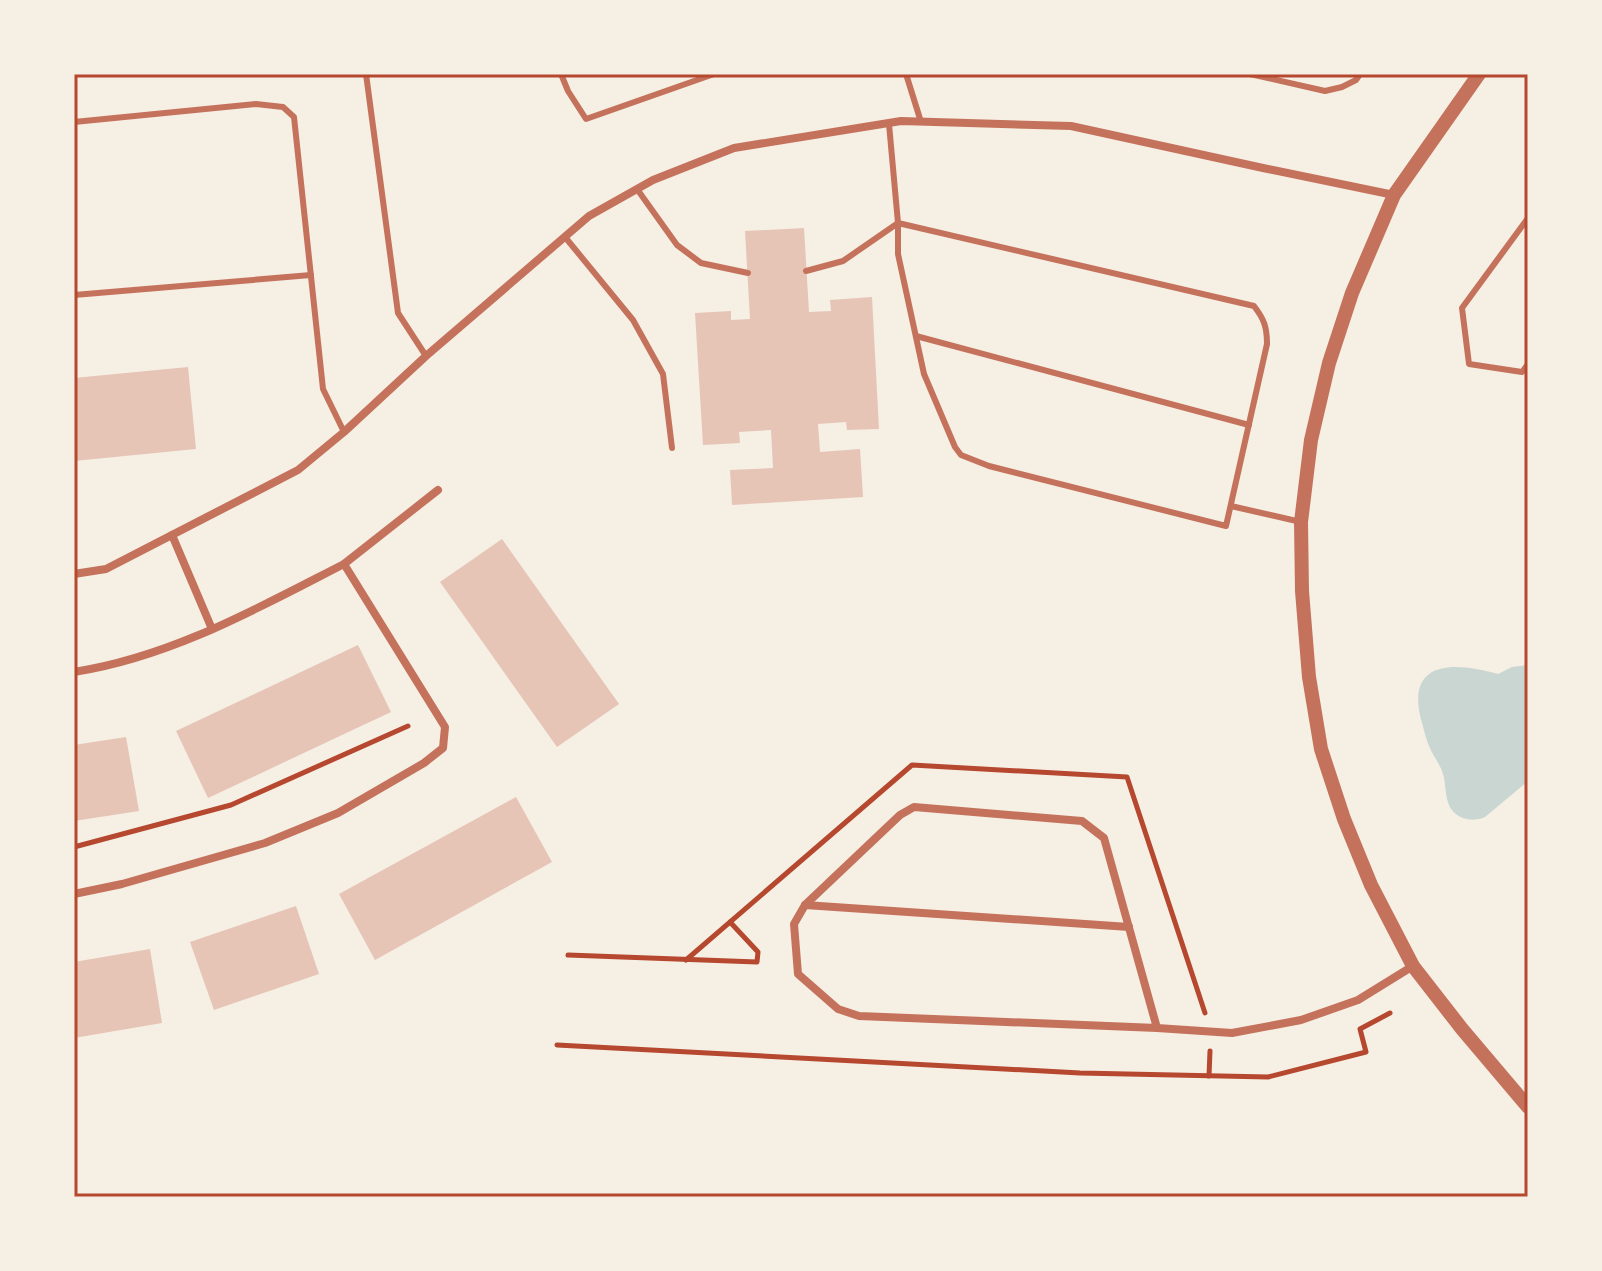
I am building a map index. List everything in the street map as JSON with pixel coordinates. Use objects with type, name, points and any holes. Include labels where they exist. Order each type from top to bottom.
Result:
[{"type":"street","points":[[1479,74],[1394,195],[1352,293],[1329,363],[1311,440],[1301,522],[1302,591],[1305,643],[1321,749],[1344,819],[1371,885],[1413,966],[1528,1107]]},
{"type":"street","points":[[74,574],[106,569],[298,470],[589,216],[653,180],[734,148],[901,121],[1071,126],[1394,195]]},
{"type":"street","points":[[74,672],[143,656],[212,629],[344,564],[438,490]]},
{"type":"street","points":[[172,535],[212,629]]},
{"type":"street","points":[[74,894],[122,884],[265,843],[338,813],[424,763],[443,748],[445,727],[344,564]]},
{"type":"street","points":[[1157,1028],[1104,838],[1082,821],[914,807],[900,815],[805,905],[794,924],[798,974],[838,1009],[859,1016],[1232,1033],[1301,1020],[1358,1000],[1413,966]]},
{"type":"street","points":[[805,905],[1129,927]]},
{"type":"lane","points":[[366,74],[398,313],[426,356]]},
{"type":"lane","points":[[561,74],[586,119],[714,74]]},
{"type":"lane","points":[[906,74],[921,122]]},
{"type":"lane","points":[[1250,74],[1325,91],[1342,87],[1356,80],[1360,74]]},
{"type":"lane","points":[[74,122],[256,104],[283,107],[294,117],[323,389],[344,432]]},
{"type":"lane","points":[[806,271],[843,261],[898,223],[1254,306],[1267,328],[1267,344],[1226,526],[989,466],[961,455],[924,374],[898,254],[898,223],[889,124]]},
{"type":"lane","points":[[637,189],[677,245],[701,263],[748,273]]},
{"type":"lane","points":[[1528,218],[1462,308],[1469,364],[1522,372],[1528,364]]},
{"type":"lane","points":[[565,237],[633,320],[663,374],[672,448]]},
{"type":"lane","points":[[74,295],[311,275]]},
{"type":"lane","points":[[916,336],[1249,425]]},
{"type":"lane","points":[[1231,506],[1301,522]]},
{"type":"path","points":[[74,847],[231,805],[408,726]]},
{"type":"path","points":[[686,960],[912,765],[1127,777],[1206,1014]]},
{"type":"path","points":[[568,955],[757,962],[758,952],[730,922]]},
{"type":"path","points":[[557,1045],[1080,1073],[1268,1077],[1366,1052],[1360,1029],[1390,1013]]},
{"type":"path","points":[[1209,1076],[1210,1051]]},
{"type":"shaded area","points":[[1528,665],[1528,781],[1485,817],[1474,820],[1463,818],[1449,806],[1443,774],[1427,740],[1418,702],[1420,687],[1426,676],[1449,667],[1498,674],[1512,667]]},
{"type":"building","points":[[804,228],[809,312],[831,311],[830,300],[872,297],[879,429],[847,430],[846,422],[818,424],[820,452],[860,449],[863,497],[732,505],[730,470],[773,468],[771,430],[739,432],[740,443],[703,445],[695,313],[731,311],[731,320],[750,319],[745,231]]},
{"type":"building","points":[[188,367],[196,449],[74,461],[74,378]]},
{"type":"building","points":[[502,539],[619,704],[557,747],[440,582]]},
{"type":"building","points":[[358,645],[391,712],[208,798],[176,731]]},
{"type":"building","points":[[126,737],[139,811],[74,821],[74,745]]},
{"type":"building","points":[[516,797],[552,862],[375,960],[339,894]]},
{"type":"building","points":[[296,906],[319,974],[214,1010],[190,942]]},
{"type":"building","points":[[150,949],[162,1023],[74,1038],[74,962]]}]
